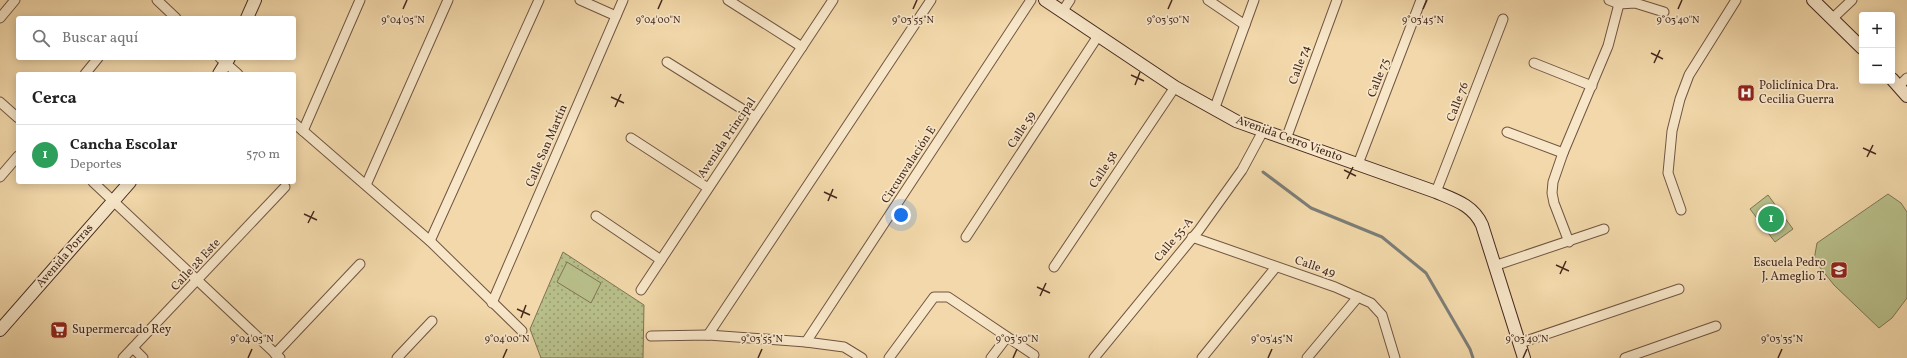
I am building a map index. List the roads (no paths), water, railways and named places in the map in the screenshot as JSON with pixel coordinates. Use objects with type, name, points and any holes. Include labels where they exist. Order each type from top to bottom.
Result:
[{"type":"street","points":[[0,18],[15,0]]},
{"type":"street","points":[[156,0],[174,16]]},
{"type":"street","points":[[248,16],[255,0]]},
{"type":"street","points":[[303,131],[360,0]]},
{"type":"street","points":[[366,186],[448,0]]},
{"type":"street","points":[[430,241],[539,0]]},
{"type":"street","points":[[580,0],[616,16]]},
{"type":"street","name":"Calle San Martín","points":[[492,302],[623,0]]},
{"type":"street","points":[[728,0],[802,47]]},
{"type":"street","name":"Avenida Principal","points":[[641,290],[833,0]]},
{"type":"street","points":[[708,335],[931,0]]},
{"type":"street","name":"Circunvalación E","points":[[806,342],[1031,0]]},
{"type":"street","name":"Avenida Cerro Viento","points":[[1045,0],[1175,87],[1214,110],[1263,131],[1436,192],[1458,201],[1473,210],[1482,225],[1524,358]]},
{"type":"street","points":[[1062,12],[1070,0]]},
{"type":"street","points":[[1208,0],[1245,25]]},
{"type":"street","points":[[1214,110],[1254,0]]},
{"type":"street","name":"Calle 74","points":[[1286,139],[1337,0]]},
{"type":"street","name":"Calle 75","points":[[1358,164],[1421,0]]},
{"type":"street","points":[[1609,0],[1619,4],[1635,2],[1664,12]]},
{"type":"street","points":[[1681,210],[1668,173],[1672,131],[1680,99],[1689,75],[1736,0]]},
{"type":"street","points":[[1813,0],[1859,45]]},
{"type":"street","points":[[1833,18],[1852,0]]},
{"type":"street","points":[[1569,242],[1552,193],[1563,153],[1608,46],[1619,4]]},
{"type":"street","name":"Calle 76","points":[[1436,192],[1502,20]]},
{"type":"street","name":"Calle 59","points":[[966,237],[1098,36]]},
{"type":"street","points":[[87,72],[96,60]]},
{"type":"street","points":[[667,62],[755,117]]},
{"type":"street","points":[[1534,63],[1592,86]]},
{"type":"street","points":[[223,64],[235,72]]},
{"type":"street","points":[[1899,81],[1907,96]]},
{"type":"street","name":"Calle 58","points":[[1054,267],[1175,87]]},
{"type":"street","points":[[0,102],[16,116]]},
{"type":"street","points":[[296,125],[430,241],[522,331]]},
{"type":"street","name":"Calle 55-A","points":[[1094,358],[1199,230],[1242,170],[1263,131]]},
{"type":"street","points":[[1507,132],[1563,153]]},
{"type":"street","points":[[631,138],[708,188]]},
{"type":"street","points":[[0,177],[16,158]]},
{"type":"street","points":[[95,184],[114,200],[277,356],[360,264]]},
{"type":"street","name":"Avenida Porras","points":[[0,330],[128,184]]},
{"type":"street","name":"Calle 28 Este","points":[[123,358],[285,187]]},
{"type":"street","points":[[596,216],[661,260]]},
{"type":"street","points":[[1494,266],[1604,229]]},
{"type":"street","name":"Calle 49","points":[[1192,237],[1335,287],[1371,303],[1382,315],[1395,358]]},
{"type":"street","points":[[1202,358],[1276,266]]},
{"type":"street","points":[[1520,343],[1679,289]]},
{"type":"street","points":[[889,358],[934,297],[948,297],[1034,355]]},
{"type":"street","points":[[1307,358],[1358,297]]},
{"type":"street","points":[[397,358],[432,321]]},
{"type":"street","points":[[1625,358],[1716,326]]},
{"type":"street","points":[[650,336],[708,335],[806,342],[844,347],[862,358]]},
{"type":"street","points":[[991,358],[1007,337]]},
{"type":"street","points":[[133,348],[143,358]]},
{"type":"waterway","points":[[1263,172],[1311,208],[1382,237],[1426,273],[1470,349],[1473,358]]},
{"type":"place","name":"Policlínica Dra. Cecilia Guerra","points":[[1746,93]]},
{"type":"place","name":"Cancha Escolar","points":[[1771,219]]},
{"type":"place","name":"Escuela Pedro J. Ameglio T.","points":[[1839,270]]},
{"type":"place","name":"Supermercado Rey","points":[[59,330]]}]
